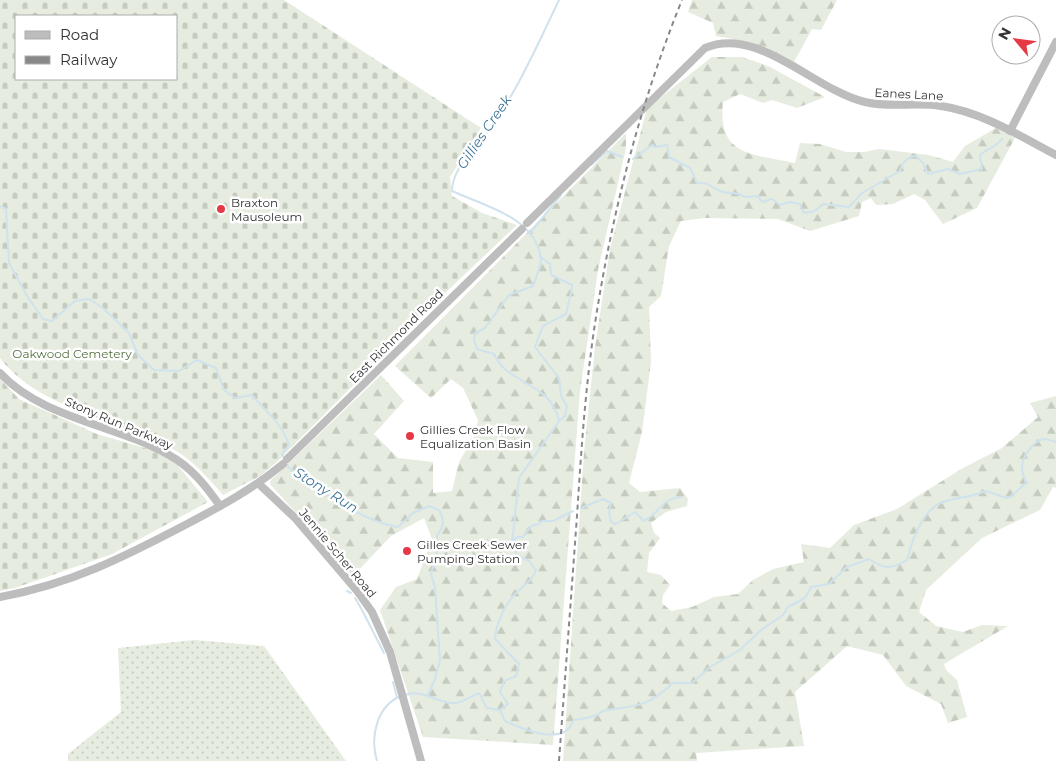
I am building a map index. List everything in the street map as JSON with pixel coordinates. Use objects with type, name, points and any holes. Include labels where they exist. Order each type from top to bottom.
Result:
[{"type":"street","name":"Eanes Lane","points":[[705,48],[718,42],[742,43],[766,52],[864,102],[941,106],[968,112],[1056,155]]},
{"type":"street","points":[[1010,131],[1056,42]]},
{"type":"street","name":"East Richmond Road","points":[[0,597],[70,579],[118,561],[259,484],[285,462],[705,48]]},
{"type":"street","name":"Stony Run Parkway","points":[[0,373],[34,399],[169,455],[194,473],[220,506]]},
{"type":"street","name":"Jennie Scher Road","points":[[259,484],[295,518],[366,602],[385,637],[422,761]]},
{"type":"green space","points":[[0,0],[284,0],[481,128],[450,177],[452,196],[482,213],[517,225],[444,294],[278,461],[260,476],[223,495],[200,470],[180,453],[151,439],[57,401],[36,390],[16,375],[0,358]]},
{"type":"green space","points":[[692,0],[837,0],[821,30],[812,29],[794,62],[749,42],[716,36],[713,23],[688,12]]},
{"type":"green space","points":[[712,57],[742,57],[768,66],[825,97],[797,108],[772,100],[763,103],[740,94],[723,102],[723,120],[726,133],[732,143],[741,150],[752,154],[795,163],[800,143],[820,144],[846,152],[864,152],[879,149],[929,155],[953,162],[965,146],[996,128],[1015,138],[977,208],[943,224],[925,200],[914,194],[893,204],[876,205],[871,198],[862,202],[859,216],[810,231],[778,219],[705,218],[681,221],[669,246],[661,296],[649,307],[651,362],[642,432],[629,483],[640,492],[680,488],[688,499],[687,506],[666,512],[651,523],[654,533],[660,538],[649,553],[647,572],[661,575],[670,585],[663,595],[662,603],[671,611],[692,607],[714,597],[738,594],[753,580],[773,569],[804,562],[801,544],[830,548],[854,525],[897,509],[963,468],[1002,448],[1038,417],[1030,403],[1056,396],[1056,488],[1053,487],[1040,510],[982,538],[926,590],[919,612],[936,626],[963,632],[982,625],[1008,626],[944,664],[946,670],[957,680],[967,717],[948,723],[941,704],[906,686],[883,655],[847,646],[795,692],[804,746],[696,753],[697,761],[563,761],[584,452],[595,347],[610,249],[647,108]]},
{"type":"green space","points":[[626,133],[626,148],[598,270],[580,391],[553,745],[423,737],[380,610],[396,587],[417,579],[432,539],[424,518],[391,536],[353,576],[270,484],[271,480],[381,375],[404,401],[374,434],[398,458],[433,462],[433,493],[452,491],[459,462],[475,435],[478,420],[463,388],[451,379],[431,398],[395,366]]},
{"type":"green space","name":"Oakwood Cemetery","points":[[0,379],[19,399],[97,434],[169,455],[208,502],[112,554],[15,588],[0,591]]},
{"type":"green space","points":[[194,640],[264,646],[346,761],[68,761],[68,754],[121,712],[118,648]]},
{"type":"waterway","name":"Gillies Creek","points":[[405,695],[412,693],[425,695],[443,702],[456,703],[479,693],[487,708],[500,710],[508,704],[500,692],[504,681],[516,676],[519,664],[495,639],[497,627],[505,608],[516,593],[530,580],[536,570],[529,561],[517,555],[512,543],[519,478],[559,421],[554,408],[547,398],[509,372],[500,364],[494,354],[477,349],[474,340],[475,333],[485,328],[509,295],[533,286],[541,260],[537,245],[530,233],[520,223],[493,208],[452,191],[458,170],[494,123],[515,90],[559,0]]},
{"type":"waterway","points":[[633,159],[652,145],[656,147],[667,145],[669,157],[690,168],[697,183],[707,184],[726,193],[745,197],[758,196],[762,202],[772,199],[780,205],[790,202],[800,204],[803,212],[809,212],[814,211],[823,204],[849,207],[862,193],[900,171],[905,161],[916,156],[923,163],[928,174],[948,169],[960,174],[982,169],[980,155],[1002,139]]},
{"type":"waterway","points":[[591,165],[607,151],[622,157]]},
{"type":"waterway","points":[[530,233],[561,195]]},
{"type":"waterway","name":"Stony Run","points":[[0,206],[6,209],[9,263],[27,296],[43,319],[52,321],[75,301],[89,299],[103,308],[129,333],[138,355],[154,370],[179,371],[197,360],[216,368],[224,390],[235,398],[252,395],[278,424],[289,445],[282,454],[284,458]]},
{"type":"waterway","name":"Gillies Creek","points":[[539,256],[550,264],[551,275],[572,285],[566,314],[543,326],[535,347],[559,378],[561,396],[567,406],[565,416],[559,421]]},
{"type":"waterway","points":[[500,710],[505,721],[534,732],[550,735],[564,732],[574,720],[594,716],[606,710],[643,704],[665,691],[673,683],[692,683],[710,667],[740,650],[761,630],[783,615],[788,607],[805,598],[811,587],[829,584],[847,567],[869,559],[879,565],[888,567],[907,560],[919,526],[929,511],[936,506],[943,502],[985,491],[1006,498],[1013,495],[1026,483],[1022,467],[1029,450],[1040,440],[1046,439],[1056,442]]},
{"type":"waterway","name":"Stony Run","points":[[286,462],[288,467],[340,503],[383,523],[398,527],[413,513],[429,506],[439,510],[443,523],[437,535],[437,552],[431,574],[435,587],[440,660],[428,695]]},
{"type":"waterway","points":[[581,508],[603,499],[611,503],[609,513],[611,522],[616,524],[635,512],[644,521],[669,500],[681,497]]},
{"type":"waterway","points":[[512,542],[517,537],[523,537],[531,526],[542,521],[553,521],[573,511]]},
{"type":"waterway","points":[[347,591],[351,593]]},
{"type":"waterway","points":[[355,598],[384,653]]},
{"type":"waterway","points":[[393,682],[397,698]]},
{"type":"waterway","name":"Gillies Creek","points":[[377,761],[374,743],[377,724],[386,707],[401,696]]},
{"type":"railway","points":[[559,761],[584,423],[594,330],[609,246],[628,162],[652,80],[682,0]]},
{"type":"place","name":"Braxton Mausoleum","points":[[221,209]]},
{"type":"place","name":"Gillies Creek Flow Equalization Basin","points":[[410,436]]},
{"type":"place","name":"Gilles Creek Sewer Pumping Station","points":[[407,551]]}]
